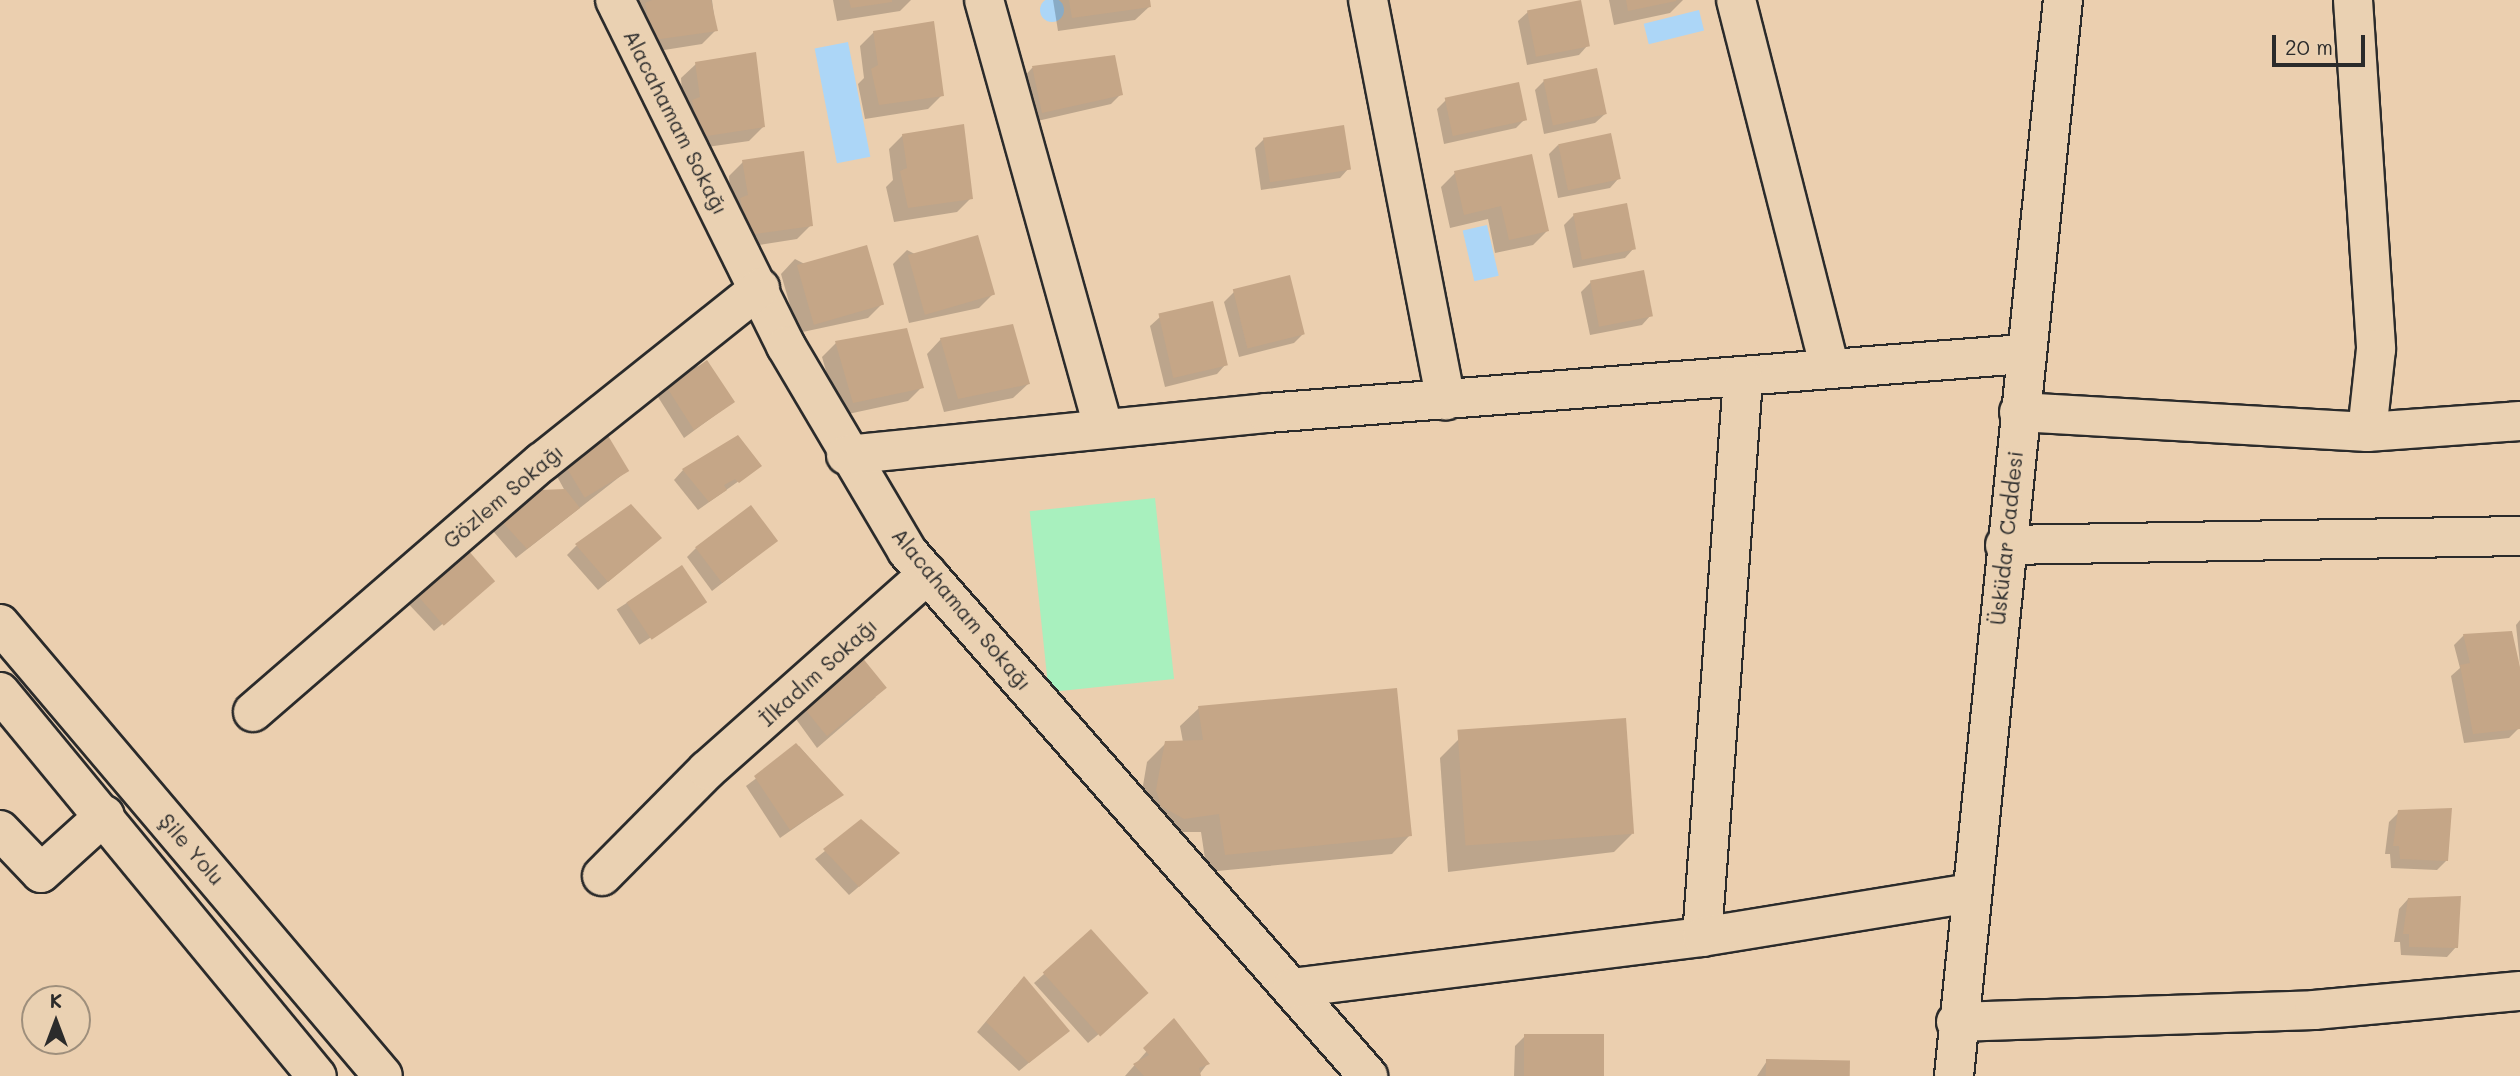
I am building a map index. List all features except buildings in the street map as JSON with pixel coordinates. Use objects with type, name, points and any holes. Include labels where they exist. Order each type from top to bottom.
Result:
[{"type":"main road","name":"Alacahamam Sokağı","points":[[615,0],[846,455],[928,574],[1368,1076]]},
{"type":"main road","points":[[984,0],[1104,429]]},
{"type":"main road","points":[[1368,0],[1446,400]]},
{"type":"main road","points":[[1736,0],[1830,368]]},
{"type":"main road","name":"Üsküdar Caddesi","points":[[1954,1076],[1956,1022],[2063,0]]},
{"type":"main road","points":[[2353,0],[2376,349],[2367,432]]},
{"type":"main road","name":"Gözlem Sokağı","points":[[253,712],[542,462],[760,288]]},
{"type":"main road","points":[[846,455],[1104,429],[1446,400],[1743,379],[1830,368],[2024,355]]},
{"type":"main road","points":[[1702,937],[1743,379]]},
{"type":"main road","points":[[2018,412],[2367,432],[2520,421]]},
{"type":"main road","points":[[2005,545],[2520,536]]},
{"type":"main road","name":"İlkadım Sokağı","points":[[603,876],[707,770],[928,574]]},
{"type":"main road","name":"Şile Yolu","points":[[0,624],[383,1076]]},
{"type":"main road","points":[[0,692],[105,815],[317,1076]]},
{"type":"main road","points":[[0,830],[41,873],[105,815]]},
{"type":"main road","points":[[1292,988],[1702,937],[1970,893]]},
{"type":"main road","points":[[1956,1022],[2314,1010],[2520,991]]},
{"type":"green space","points":[[1155,498],[1174,679],[1049,692],[1030,511]]},
{"type":"water","points":[[1052,-2],[1061,1],[1064,10],[1061,19],[1052,22],[1043,19],[1040,10],[1043,1]]},
{"type":"water","points":[[1699,10],[1704,30],[1649,44],[1644,24]]},
{"type":"water","points":[[848,42],[870,157],[837,163],[815,48]]},
{"type":"water","points":[[1487,225],[1499,276],[1474,281],[1463,231]]}]
